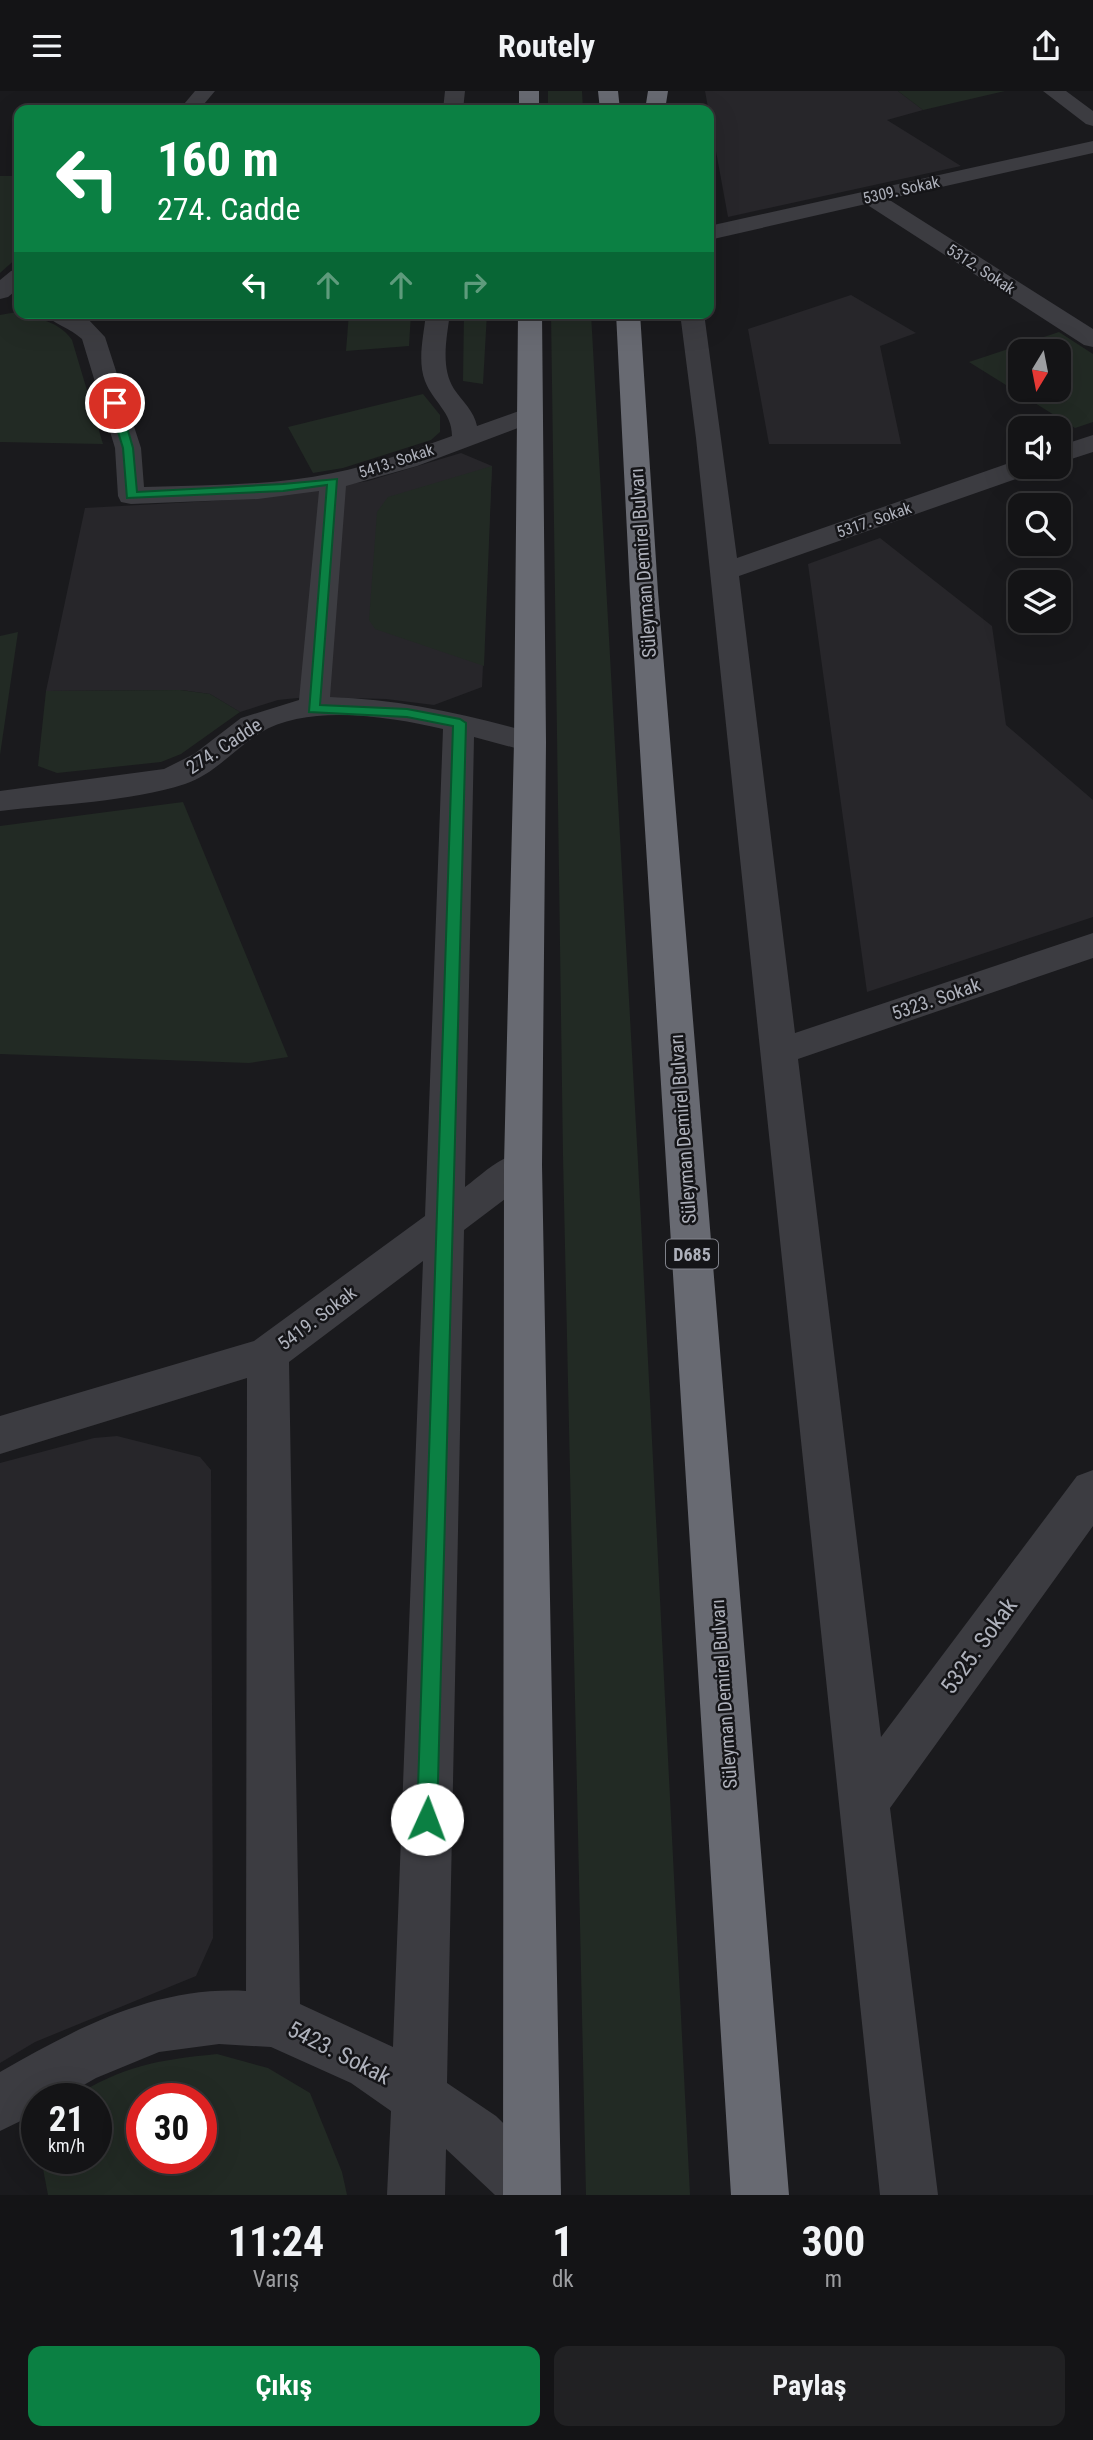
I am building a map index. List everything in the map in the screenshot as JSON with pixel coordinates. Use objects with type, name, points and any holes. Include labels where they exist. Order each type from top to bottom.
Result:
[{"type":"highway","points":[[530,319],[530,742],[523,1165],[533,2193]]},
{"type":"highway","name":"Süleyman Demirel Bulvarı","points":[[628,319],[644,592],[760,2195]]},
{"type":"street","points":[[193,105],[205,91]]},
{"type":"street","points":[[1053,91],[1093,120]]},
{"type":"street","name":"5309. Sokak","points":[[714,232],[1093,146]]},
{"type":"street","name":"5312. Sokak","points":[[870,197],[1093,340]]},
{"type":"street","points":[[0,294],[14,281]]},
{"type":"street","name":"5413. Sokak","points":[[70,319],[79,323],[93,337],[128,448],[131,496],[271,489],[333,481],[374,470],[530,415]]},
{"type":"street","points":[[438,319],[435,371],[443,392],[463,416],[465,439]]},
{"type":"street","points":[[693,319],[909,2195]]},
{"type":"street","points":[[1071,451],[1093,443]]},
{"type":"street","name":"5317. Sokak","points":[[724,572],[1008,473]]},
{"type":"street","points":[[314,709],[333,481]]},
{"type":"street","name":"274. Cadde","points":[[0,801],[165,779],[200,765],[250,725],[286,713],[314,709],[342,708],[407,713],[460,723],[530,742]]},
{"type":"street","points":[[416,2195],[460,723]]},
{"type":"street","name":"5323. Sokak","points":[[779,1052],[1093,945]]},
{"type":"street","name":"5419. Sokak","points":[[0,1435],[268,1354],[523,1165]]},
{"type":"street","points":[[268,1354],[273,2020]]},
{"type":"street","name":"5325. Sokak","points":[[864,1802],[1093,1490]]},
{"type":"street","name":"5423. Sokak","points":[[0,2103],[76,2058],[159,2025],[219,2017],[273,2020],[370,2064],[476,2136],[533,2193]]},
{"type":"shaded area","points":[[548,91],[582,91],[583,105],[548,105]]},
{"type":"shaded area","points":[[705,91],[898,91],[923,110],[887,120],[961,166],[728,217],[714,140],[714,105],[708,105]]},
{"type":"shaded area","points":[[898,91],[1005,91],[923,110]]},
{"type":"shaded area","points":[[0,176],[14,176],[14,260],[0,273]]},
{"type":"shaded area","points":[[851,295],[916,333],[880,346],[901,444],[769,444],[748,329]]},
{"type":"shaded area","points":[[14,313],[14,319],[42,319],[61,328],[72,340],[103,444],[0,442],[0,315]]},
{"type":"shaded area","points":[[349,319],[411,319],[409,346],[346,351]]},
{"type":"shaded area","points":[[464,319],[487,319],[483,384],[463,381]]},
{"type":"shaded area","points":[[551,319],[591,319],[638,1162],[690,2195],[586,2195],[563,1156]]},
{"type":"shaded area","points":[[1059,332],[1070,339],[1038,339]]},
{"type":"shaded area","points":[[1071,340],[1093,354],[1093,422],[1075,428],[1071,426],[1071,416],[1056,416],[1035,403],[1071,403]]},
{"type":"shaded area","points":[[1008,349],[1008,386],[969,362]]},
{"type":"shaded area","points":[[423,394],[440,415],[440,432],[431,440],[343,468],[313,473],[288,427]]},
{"type":"shaded area","points":[[461,453],[492,466],[482,687],[434,705],[386,699],[307,697],[278,700],[240,712],[210,694],[181,690],[46,691],[85,508],[229,500],[302,492],[368,481]]},
{"type":"shaded area","points":[[492,466],[484,666],[375,629],[369,620],[377,512],[388,497]]},
{"type":"shaded area","points":[[880,538],[992,626],[1006,725],[1093,800],[1093,917],[867,992],[808,564]]},
{"type":"shaded area","points":[[18,632],[0,755],[0,636]]},
{"type":"shaded area","points":[[180,690],[210,694],[240,712],[181,754],[161,762],[57,773],[38,766],[46,691]]},
{"type":"shaded area","points":[[183,802],[288,1057],[249,1063],[0,1054],[0,826]]},
{"type":"shaded area","points":[[117,1436],[200,1457],[211,1470],[213,1938],[196,1976],[35,2042],[0,2063],[0,1463],[94,1438]]},
{"type":"shaded area","points":[[217,2054],[268,2068],[310,2093],[342,2172],[347,2195],[48,2195],[44,2174],[112,2174],[112,2083],[98,2083],[158,2062]]},
{"type":"route","points":[[115,403],[128,448],[131,496],[283,488],[333,481],[314,709],[342,708],[407,713],[460,723],[427,1819]]}]
